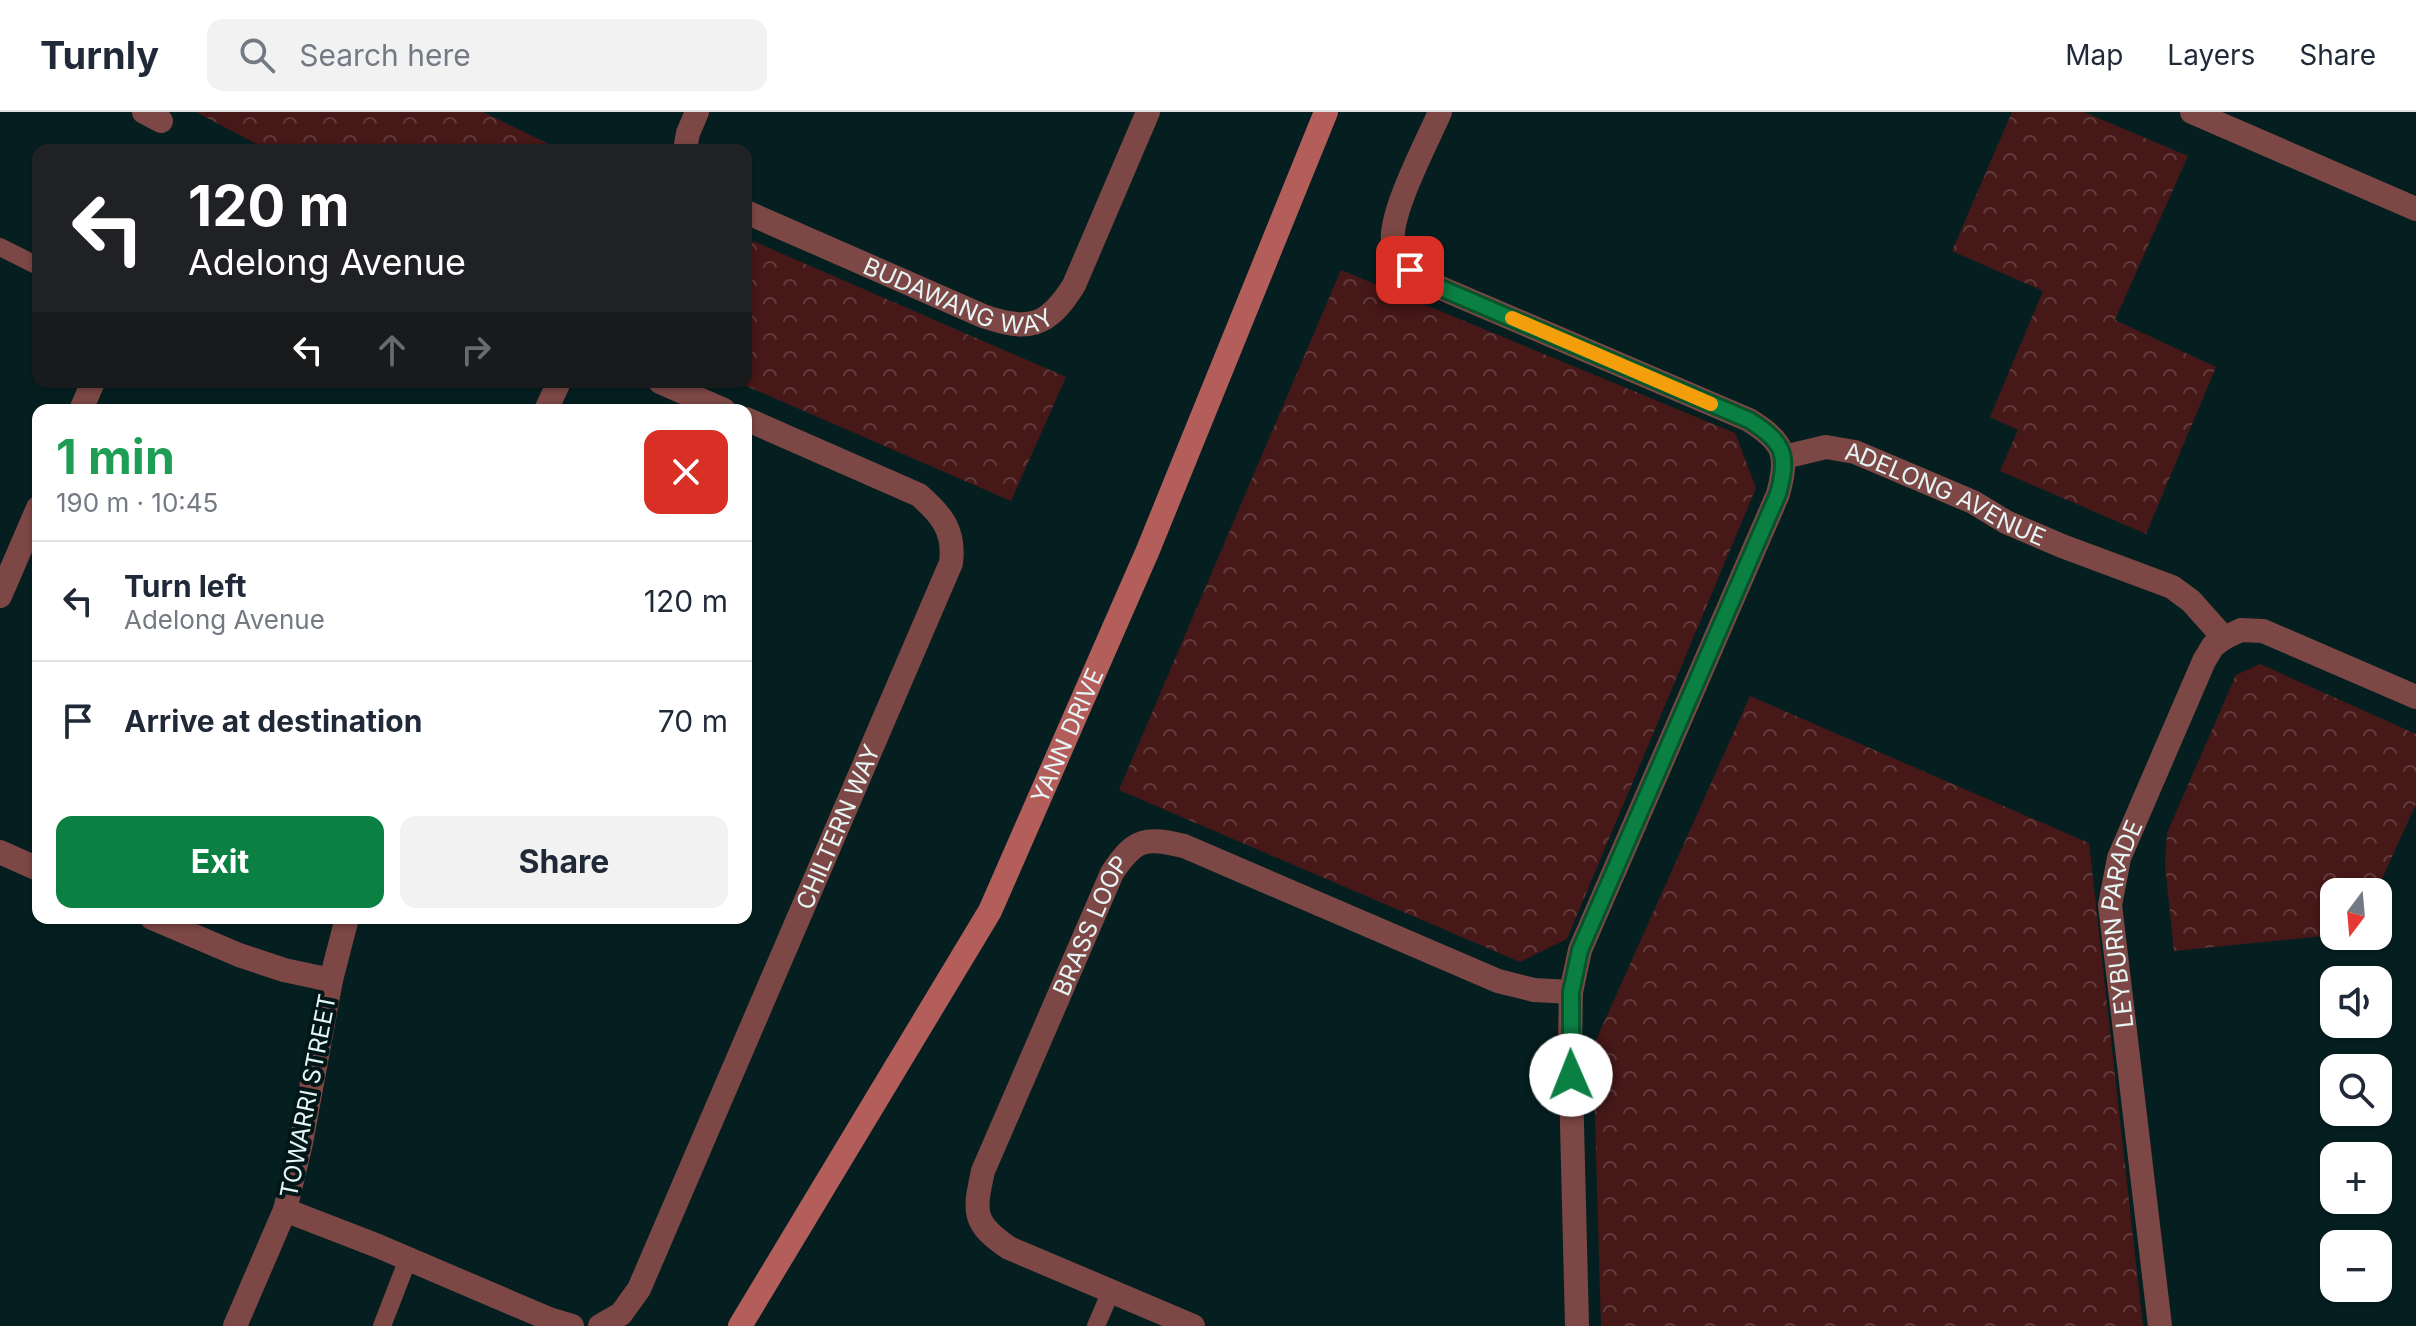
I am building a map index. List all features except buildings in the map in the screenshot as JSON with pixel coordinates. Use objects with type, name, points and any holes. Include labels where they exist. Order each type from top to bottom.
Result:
[{"type":"street","points":[[686,144],[697,112]]},
{"type":"street","name":"BUDAWANG WAY","points":[[752,215],[983,316],[1020,326],[1033,324],[1049,316],[1063,303],[1074,285],[1148,112]]},
{"type":"street","name":"YANN DRIVE","points":[[740,1326],[990,911],[1148,550],[1326,112]]},
{"type":"street","points":[[1440,112],[1398,211],[1393,242],[1398,256],[1410,270],[1429,283],[1749,420],[1779,444],[1784,457],[1784,473],[1778,494],[1580,950],[1571,992],[1577,1326]]},
{"type":"street","points":[[2192,112],[2416,209]]},
{"type":"street","points":[[674,388],[710,404]]},
{"type":"street","name":"CHILTERN WAY","points":[[600,1326],[621,1314],[639,1289],[951,563],[953,547],[950,531],[940,513],[919,495],[752,422]]},
{"type":"street","name":"ADELONG AVENUE","points":[[1784,457],[1826,447],[1855,452],[1973,502],[2006,522],[2048,540],[2172,587],[2191,601],[2224,638]]},
{"type":"street","points":[[0,596],[32,522]]},
{"type":"street","points":[[2224,638],[2241,630],[2263,631],[2416,697]]},
{"type":"street","name":"LEYBURN PARADE","points":[[2160,1326],[2110,905],[2119,858],[2204,661],[2213,646],[2224,638]]},
{"type":"street","name":"BRASS LOOP","points":[[1193,1326],[1009,1248],[988,1235],[976,1211],[983,1171],[1112,873],[1127,851],[1142,842],[1161,841],[1184,846],[1498,981],[1534,990],[1571,992]]},
{"type":"street","points":[[0,852],[32,866]]},
{"type":"street","name":"TOWARRI STREET","points":[[166,924],[239,955],[284,970],[331,980],[301,1143],[285,1210],[235,1326]]},
{"type":"street","points":[[331,980],[345,924]]},
{"type":"street","points":[[285,1210],[572,1326]]},
{"type":"lane","points":[[0,247],[32,263]]},
{"type":"lane","points":[[382,1326],[408,1259]]},
{"type":"lane","points":[[1096,1326],[1111,1291]]},
{"type":"green space","points":[[196,112],[483,112],[549,144],[257,144]]},
{"type":"green space","points":[[2012,112],[2084,112],[2188,156],[2115,320],[2216,367],[2146,534],[2000,471],[2018,430],[1990,417],[2043,291],[1952,251]]},
{"type":"green space","points":[[752,243],[1066,377],[1011,501],[751,388]]},
{"type":"green space","points":[[1341,270],[1735,433],[1756,488],[1567,939],[1520,962],[1119,790]]},
{"type":"green space","points":[[2260,664],[2416,734],[2416,804],[2382,878],[2320,878],[2320,936],[2174,951],[2165,865],[2167,833],[2236,675]]},
{"type":"green space","points":[[1750,696],[2089,843],[2143,1326],[1601,1326],[1593,1047]]},
{"type":"slow traffic","points":[[1512,318],[1711,404]]},
{"type":"route","points":[[1410,270],[1429,283],[1749,420],[1779,444],[1784,457],[1784,473],[1778,494],[1580,950],[1571,992],[1571,1075]]}]
